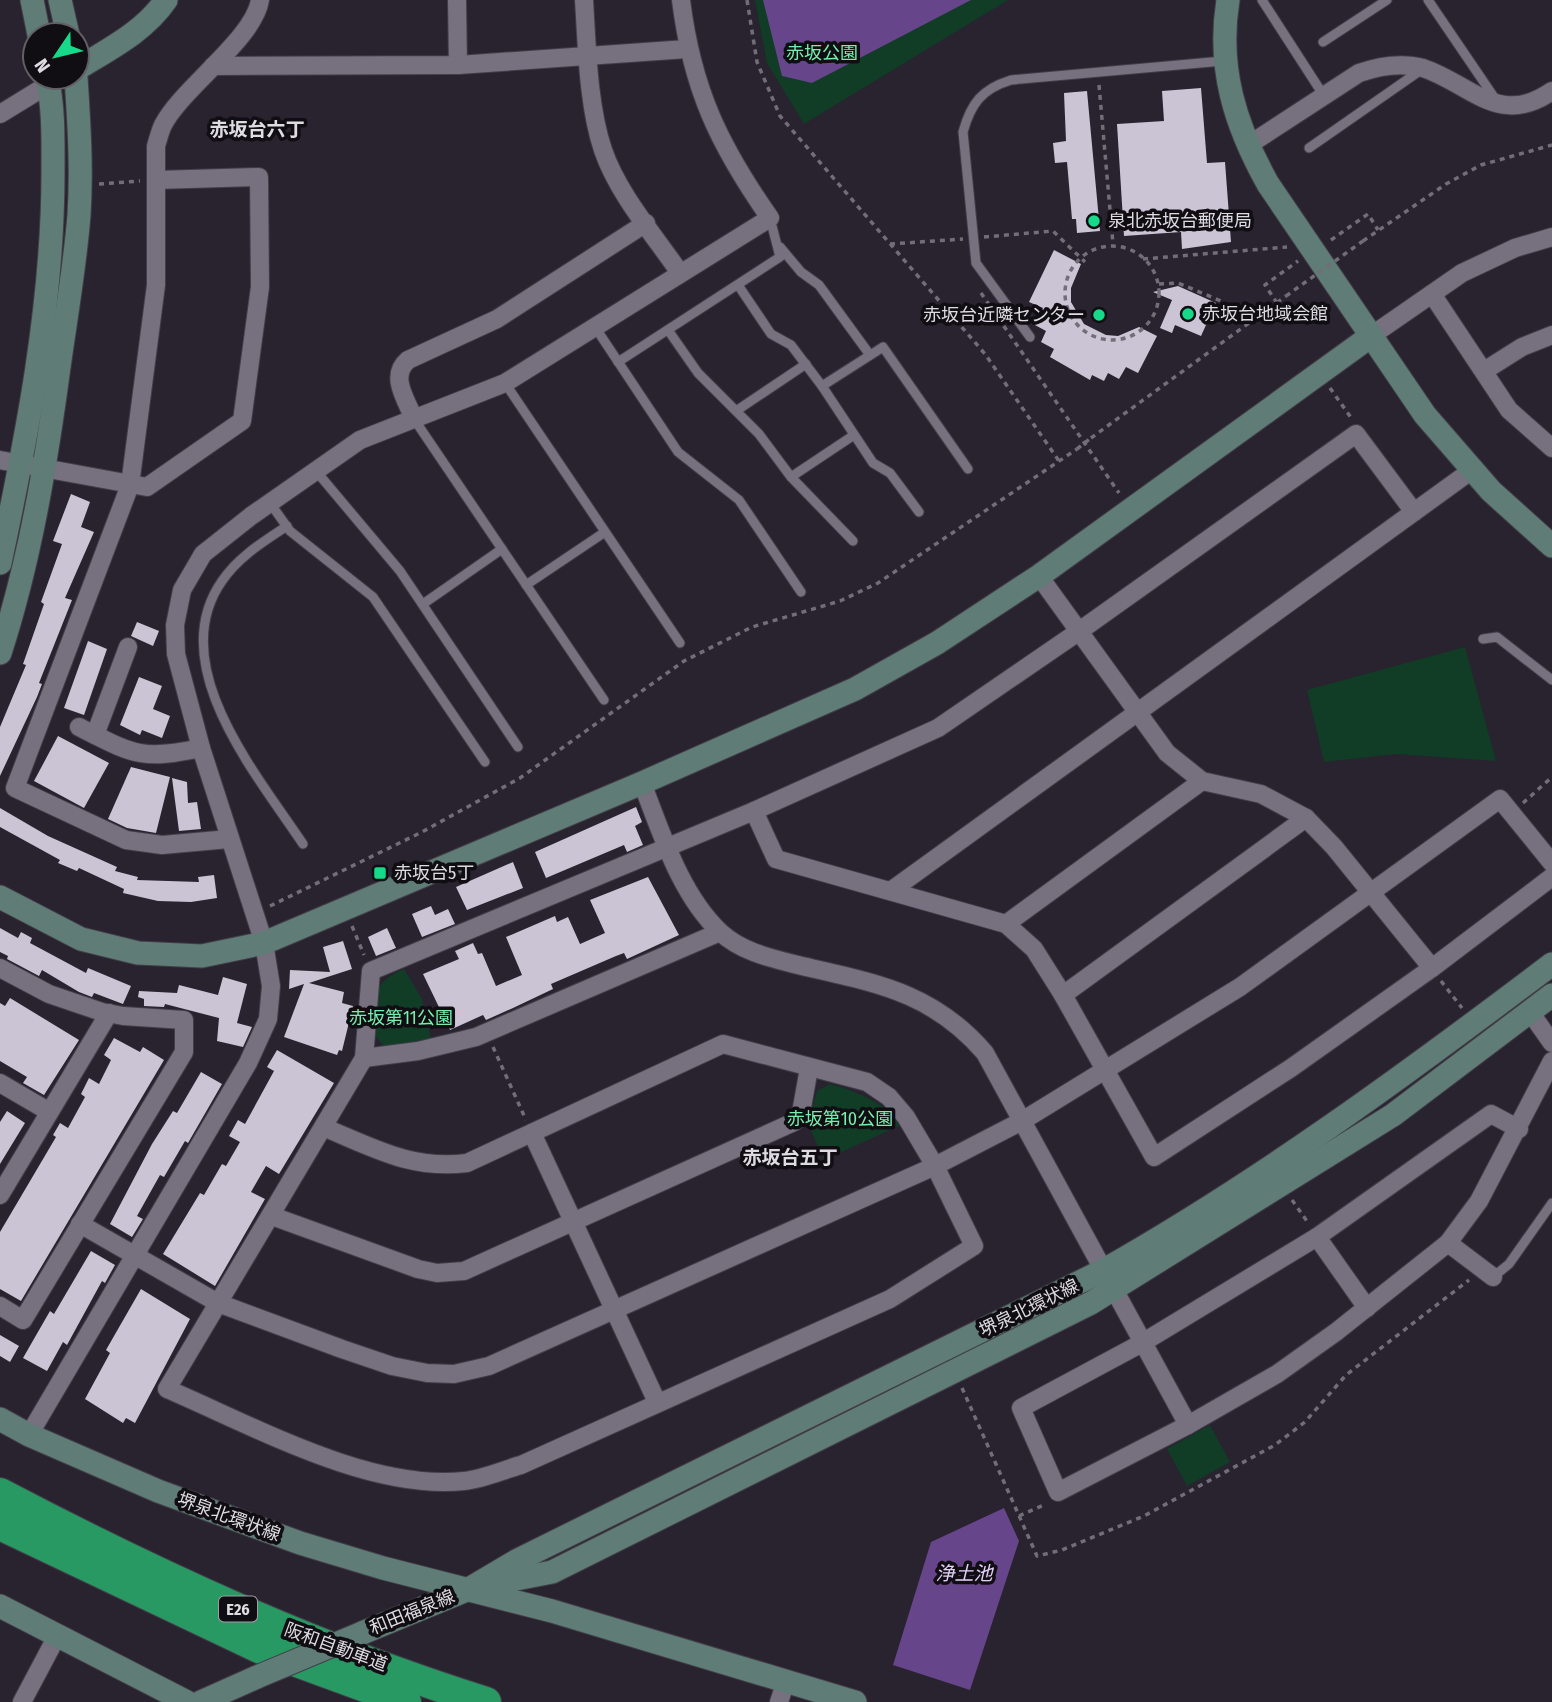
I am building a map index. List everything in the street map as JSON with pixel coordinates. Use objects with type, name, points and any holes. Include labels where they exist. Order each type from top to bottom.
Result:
[{"type":"highway","name":"阪和自動車道","points":[[0,1493],[123,1558],[266,1622],[486,1702]]},
{"type":"highway","name":"阪和自動車道","points":[[0,1525],[259,1647],[406,1702]]},
{"type":"street","points":[[32,0],[36,21]]},
{"type":"street","points":[[60,0],[65,21]]},
{"type":"street","points":[[91,61],[127,39],[156,15],[166,0]]},
{"type":"street","points":[[229,839],[162,845],[126,840],[15,788],[130,485],[156,285],[156,146],[163,125],[238,37],[259,7],[260,0]]},
{"type":"street","points":[[457,0],[458,65]]},
{"type":"street","points":[[584,0],[587,55],[602,149],[616,178],[680,273]]},
{"type":"street","points":[[29,1435],[263,1037],[268,1019],[271,986],[264,943],[201,748],[176,654],[175,625],[182,590],[204,554],[270,503],[360,440],[505,383],[770,218],[737,170],[717,132],[687,49],[681,0]]},
{"type":"street","points":[[1228,0],[1223,61],[1231,99],[1247,146],[1268,184],[1425,415],[1472,470],[1552,546]]},
{"type":"street","points":[[213,66],[458,65],[687,49]]},
{"type":"street","points":[[1247,146],[1359,73],[1375,67],[1397,65],[1423,69],[1499,104],[1521,105],[1552,91]]},
{"type":"street","points":[[0,114],[35,91]]},
{"type":"street","points":[[0,563],[10,462],[47,284],[53,203],[53,91]]},
{"type":"street","points":[[0,653],[17,600],[46,469],[79,215],[80,134],[77,91]]},
{"type":"street","points":[[10,462],[147,487],[242,421],[260,287],[259,177],[156,180]]},
{"type":"street","points":[[414,419],[397,376],[400,366],[497,319],[646,223]]},
{"type":"street","points":[[0,897],[81,939],[138,953],[202,956],[264,943],[642,783],[855,689],[937,643],[1039,576],[1462,273],[1516,248],[1552,237]]},
{"type":"street","points":[[1432,294],[1509,410],[1552,448]]},
{"type":"street","points":[[1484,371],[1522,347],[1552,335]]},
{"type":"street","points":[[323,1127],[409,1162],[439,1167],[467,1163],[723,1044],[809,1069],[867,1082],[889,1097],[906,1117],[935,1166],[974,1246],[890,1299],[521,1465],[466,1481],[417,1481],[359,1471],[167,1389],[364,1058],[371,971],[754,811],[938,728],[1356,434],[1414,512]]},
{"type":"street","points":[[892,890],[1472,470]]},
{"type":"street","points":[[1039,576],[1167,753],[1202,781],[1261,794],[1306,818],[1334,847],[1432,968]]},
{"type":"street","points":[[96,735],[128,647]]},
{"type":"street","points":[[79,727],[130,752],[159,757],[201,748]]},
{"type":"street","points":[[1006,924],[1202,781]]},
{"type":"street","points":[[642,783],[667,846],[697,906],[720,932],[735,944],[760,955],[879,985],[928,1003],[962,1027],[985,1054],[1188,1425]]},
{"type":"street","points":[[80,1224],[218,1303],[392,1366],[454,1374],[489,1366],[935,1166],[1022,1121],[1240,987],[1500,799],[1552,863]]},
{"type":"street","points":[[754,811],[776,859],[1006,924],[1034,949],[1063,995],[1154,1157],[1291,1068],[1432,968],[1552,877]]},
{"type":"street","points":[[1063,995],[1306,818]]},
{"type":"street","points":[[364,1058],[418,1051],[487,1032],[720,932]]},
{"type":"street","name":"堺泉北環状線","points":[[1109,1280],[1197,1215],[1377,1095],[1552,964]]},
{"type":"street","points":[[0,968],[49,994],[109,1013],[184,1020],[184,1052],[23,1320],[0,1306]]},
{"type":"street","name":"堺泉北環状線","points":[[0,1419],[29,1435],[158,1491],[300,1543],[383,1568],[469,1589],[517,1560],[1109,1280],[1393,1115],[1552,995]]},
{"type":"street","points":[[1530,1012],[1552,1043]]},
{"type":"street","points":[[0,1195],[109,1013]]},
{"type":"street","points":[[1519,1129],[1491,1114],[1317,1237],[1142,1343],[1021,1408],[1058,1492],[1188,1425],[1277,1374],[1367,1308],[1448,1243],[1479,1201],[1519,1129],[1552,1061]]},
{"type":"street","points":[[271,1216],[418,1269],[438,1273],[464,1271],[794,1122],[801,1113],[809,1069]]},
{"type":"street","points":[[0,1083],[48,1111]]},
{"type":"street","points":[[532,1133],[612,1311],[657,1402]]},
{"type":"street","points":[[1317,1237],[1367,1308]]},
{"type":"street","points":[[1448,1243],[1493,1277]]},
{"type":"street","points":[[469,1589],[782,1691],[855,1702]]},
{"type":"street","name":"和田福泉線","points":[[201,1702],[469,1589]]},
{"type":"street","points":[[0,1606],[187,1702]]},
{"type":"street","points":[[22,1702],[57,1636]]},
{"type":"lane","points":[[1262,0],[1324,96]]},
{"type":"lane","points":[[1324,42],[1387,0]]},
{"type":"lane","points":[[1428,0],[1499,104]]},
{"type":"lane","points":[[1030,337],[976,263],[963,132],[968,112],[978,98],[992,86],[1011,80],[1223,61]]},
{"type":"lane","points":[[1309,148],[1423,69]]},
{"type":"lane","points":[[618,362],[780,257],[770,218]]},
{"type":"lane","points":[[777,244],[801,272],[819,285],[870,355]]},
{"type":"lane","points":[[738,285],[771,334],[792,345],[873,463],[890,473],[919,512]]},
{"type":"lane","points":[[595,327],[678,452],[739,500],[801,592]]},
{"type":"lane","points":[[668,330],[698,373],[759,434],[791,477],[853,541]]},
{"type":"lane","points":[[822,386],[883,347],[968,469]]},
{"type":"lane","points":[[736,411],[806,364]]},
{"type":"lane","points":[[505,383],[680,643]]},
{"type":"lane","points":[[414,419],[604,700]]},
{"type":"lane","points":[[791,477],[854,435]]},
{"type":"lane","points":[[316,471],[400,571],[518,747]]},
{"type":"lane","points":[[270,503],[287,526],[373,597],[485,762]]},
{"type":"lane","points":[[287,526],[245,555],[221,582],[205,620],[204,655],[213,697],[230,734],[303,844]]},
{"type":"lane","points":[[526,585],[605,531]]},
{"type":"lane","points":[[423,604],[502,550]]},
{"type":"lane","points":[[1483,639],[1497,637],[1552,680]]},
{"type":"lane","points":[[1493,1277],[1509,1264],[1552,1203]]},
{"type":"path","points":[[747,0],[757,62],[780,116],[985,354],[1059,461]]},
{"type":"path","points":[[1098,72],[1113,245]]},
{"type":"path","points":[[253,913],[422,831],[520,778],[684,661],[752,627],[840,601],[878,583],[1077,449],[1286,296],[1446,184],[1481,164],[1552,145]]},
{"type":"path","points":[[97,184],[156,180]]},
{"type":"path","points":[[1329,242],[1368,214],[1378,230]]},
{"type":"path","points":[[890,244],[1053,231],[1083,260]]},
{"type":"path","points":[[1113,245],[1128,248],[1143,259],[1159,284],[1157,309],[1143,329],[1132,336],[1103,339],[1078,326],[1066,300],[1070,272],[1083,260],[1113,245]]},
{"type":"path","points":[[1143,259],[1287,247]]},
{"type":"path","points":[[1277,303],[1265,285],[1300,260]]},
{"type":"path","points":[[976,263],[981,298],[1123,498]]},
{"type":"path","points":[[1159,284],[1178,284],[1221,301]]},
{"type":"path","points":[[1327,383],[1355,423],[1356,434]]},
{"type":"path","points":[[1509,811],[1552,777]]},
{"type":"path","points":[[345,908],[371,971]]},
{"type":"path","points":[[1432,968],[1467,1014]]},
{"type":"path","points":[[487,1032],[532,1133]]},
{"type":"path","points":[[1292,1200],[1317,1237]]},
{"type":"path","points":[[1019,1516],[1053,1501],[1058,1492]]},
{"type":"green space","name":"赤坂公園","points":[[755,0],[1008,0],[804,124],[767,63]]},
{"type":"green space","points":[[1465,647],[1496,761],[1396,754],[1324,762],[1307,690]]},
{"type":"green space","name":"赤坂第11公園","points":[[404,969],[422,999],[431,1039],[384,1046],[373,1033],[377,993],[385,980]]},
{"type":"green space","name":"赤坂第10公園","points":[[830,1084],[869,1098],[901,1125],[824,1160],[808,1124],[817,1091]]},
{"type":"green space","points":[[1210,1425],[1230,1462],[1187,1486],[1167,1449]]},
{"type":"water","points":[[763,0],[971,0],[812,83],[782,76]]},
{"type":"water","name":"浄土池","points":[[1004,1508],[1019,1541],[970,1690],[893,1665],[931,1542]]},
{"type":"building","points":[[1201,88],[1207,163],[1225,162],[1231,242],[1182,249],[1181,232],[1124,236],[1117,124],[1164,121],[1162,91]]},
{"type":"building","points":[[1087,91],[1100,231],[1077,233],[1076,219],[1072,219],[1067,162],[1055,163],[1053,143],[1066,141],[1064,93]]},
{"type":"building","points":[[1054,250],[1081,264],[1071,288],[1071,302],[1084,324],[1106,335],[1118,336],[1139,327],[1157,336],[1138,373],[1126,367],[1119,379],[1108,373],[1104,381],[1092,375],[1090,380],[1050,357],[1054,349],[1041,342],[1046,331],[1035,325],[1043,308],[1029,302]]},
{"type":"building","name":"赤坂台地域会館","points":[[1178,286],[1216,303],[1201,336],[1175,325],[1172,333],[1160,328],[1172,300],[1153,292]]},
{"type":"building","points":[[71,494],[90,502],[81,527],[94,532],[65,598],[72,600],[39,683],[42,684],[37,697],[0,776],[0,727],[26,665],[23,664],[44,604],[41,602],[62,544],[53,541]]},
{"type":"building","points":[[137,622],[159,631],[153,646],[131,636]]},
{"type":"building","points":[[88,641],[107,649],[84,715],[64,708]]},
{"type":"building","points":[[139,677],[162,686],[153,709],[170,716],[162,738],[142,730],[140,735],[120,725]]},
{"type":"building","points":[[58,736],[109,763],[84,808],[34,781]]},
{"type":"building","points":[[131,767],[170,777],[156,833],[127,828],[108,819]]},
{"type":"building","points":[[172,778],[187,782],[188,803],[197,802],[201,829],[179,831]]},
{"type":"building","points":[[636,807],[642,822],[635,826],[643,845],[627,852],[624,845],[546,878],[535,852]]},
{"type":"building","points":[[0,808],[48,836],[117,867],[115,871],[138,877],[137,880],[199,882],[198,877],[214,875],[217,898],[191,902],[158,901],[123,893],[124,889],[79,868],[77,871],[58,863],[60,860],[0,827]]},
{"type":"building","points":[[513,862],[523,888],[467,910],[456,887]]},
{"type":"building","points":[[648,877],[679,935],[627,959],[624,953],[616,956],[551,984],[553,989],[513,1008],[486,1020],[483,1015],[450,1030],[423,974],[459,959],[455,951],[473,943],[478,954],[482,953],[496,986],[522,975],[506,937],[555,916],[557,922],[568,917],[580,944],[605,933],[590,900]]},
{"type":"building","points":[[431,906],[435,915],[448,909],[455,924],[422,937],[412,914]]},
{"type":"building","points":[[0,928],[18,938],[21,932],[32,938],[30,943],[86,973],[88,968],[131,986],[123,1004],[94,993],[92,997],[79,992],[42,970],[39,976],[7,959],[8,956],[0,952]]},
{"type":"building","points":[[387,928],[396,948],[376,956],[368,937]]},
{"type":"building","points":[[343,941],[352,969],[309,983],[344,992],[342,1003],[353,1006],[342,1051],[339,1050],[337,1055],[284,1037],[304,984],[289,989],[290,970],[330,972],[323,947]]},
{"type":"building","points":[[223,977],[247,984],[237,1023],[252,1027],[243,1047],[217,1041],[219,1018],[165,1004],[164,1007],[144,1006],[144,999],[138,997],[139,991],[177,993],[179,985],[218,995]]},
{"type":"building","points":[[10,998],[79,1040],[44,1095],[23,1083],[27,1077],[0,1061],[0,1003],[5,1006]]},
{"type":"building","points":[[114,1038],[140,1052],[143,1047],[164,1060],[21,1301],[0,1289],[0,1232],[56,1137],[53,1135],[60,1123],[68,1128],[85,1097],[81,1094],[89,1078],[99,1084],[111,1060],[104,1055]]},
{"type":"building","points":[[277,1050],[334,1083],[279,1174],[266,1166],[251,1192],[265,1199],[215,1286],[163,1254],[200,1193],[204,1195],[222,1164],[226,1166],[240,1142],[229,1136],[238,1120],[245,1124],[274,1071],[267,1067]]},
{"type":"building","points":[[201,1072],[222,1084],[188,1143],[185,1141],[164,1177],[160,1175],[137,1216],[143,1219],[132,1237],[110,1224],[152,1144],[173,1111],[177,1113]]},
{"type":"building","points":[[7,1111],[25,1123],[0,1164],[0,1122]]},
{"type":"building","points":[[91,1251],[115,1265],[105,1283],[102,1281],[67,1345],[63,1342],[47,1371],[23,1358],[50,1311],[54,1314]]},
{"type":"building","points":[[141,1289],[190,1319],[135,1423],[126,1418],[123,1423],[85,1399],[110,1353],[106,1350]]},
{"type":"building","points":[[0,1335],[19,1346],[10,1362],[0,1356]]},
{"type":"place","name":"泉北赤坂台郵便局","points":[[1094,221]]},
{"type":"place","name":"赤坂台地域会館","points":[[1188,314]]},
{"type":"place","name":"赤坂台近隣センター","points":[[1099,315]]},
{"type":"place","name":"赤坂台5丁","points":[[380,873]]},
{"type":"district","name":"赤坂台六丁","points":[[257,129]]},
{"type":"district","name":"赤坂台五丁","points":[[790,1157]]}]
